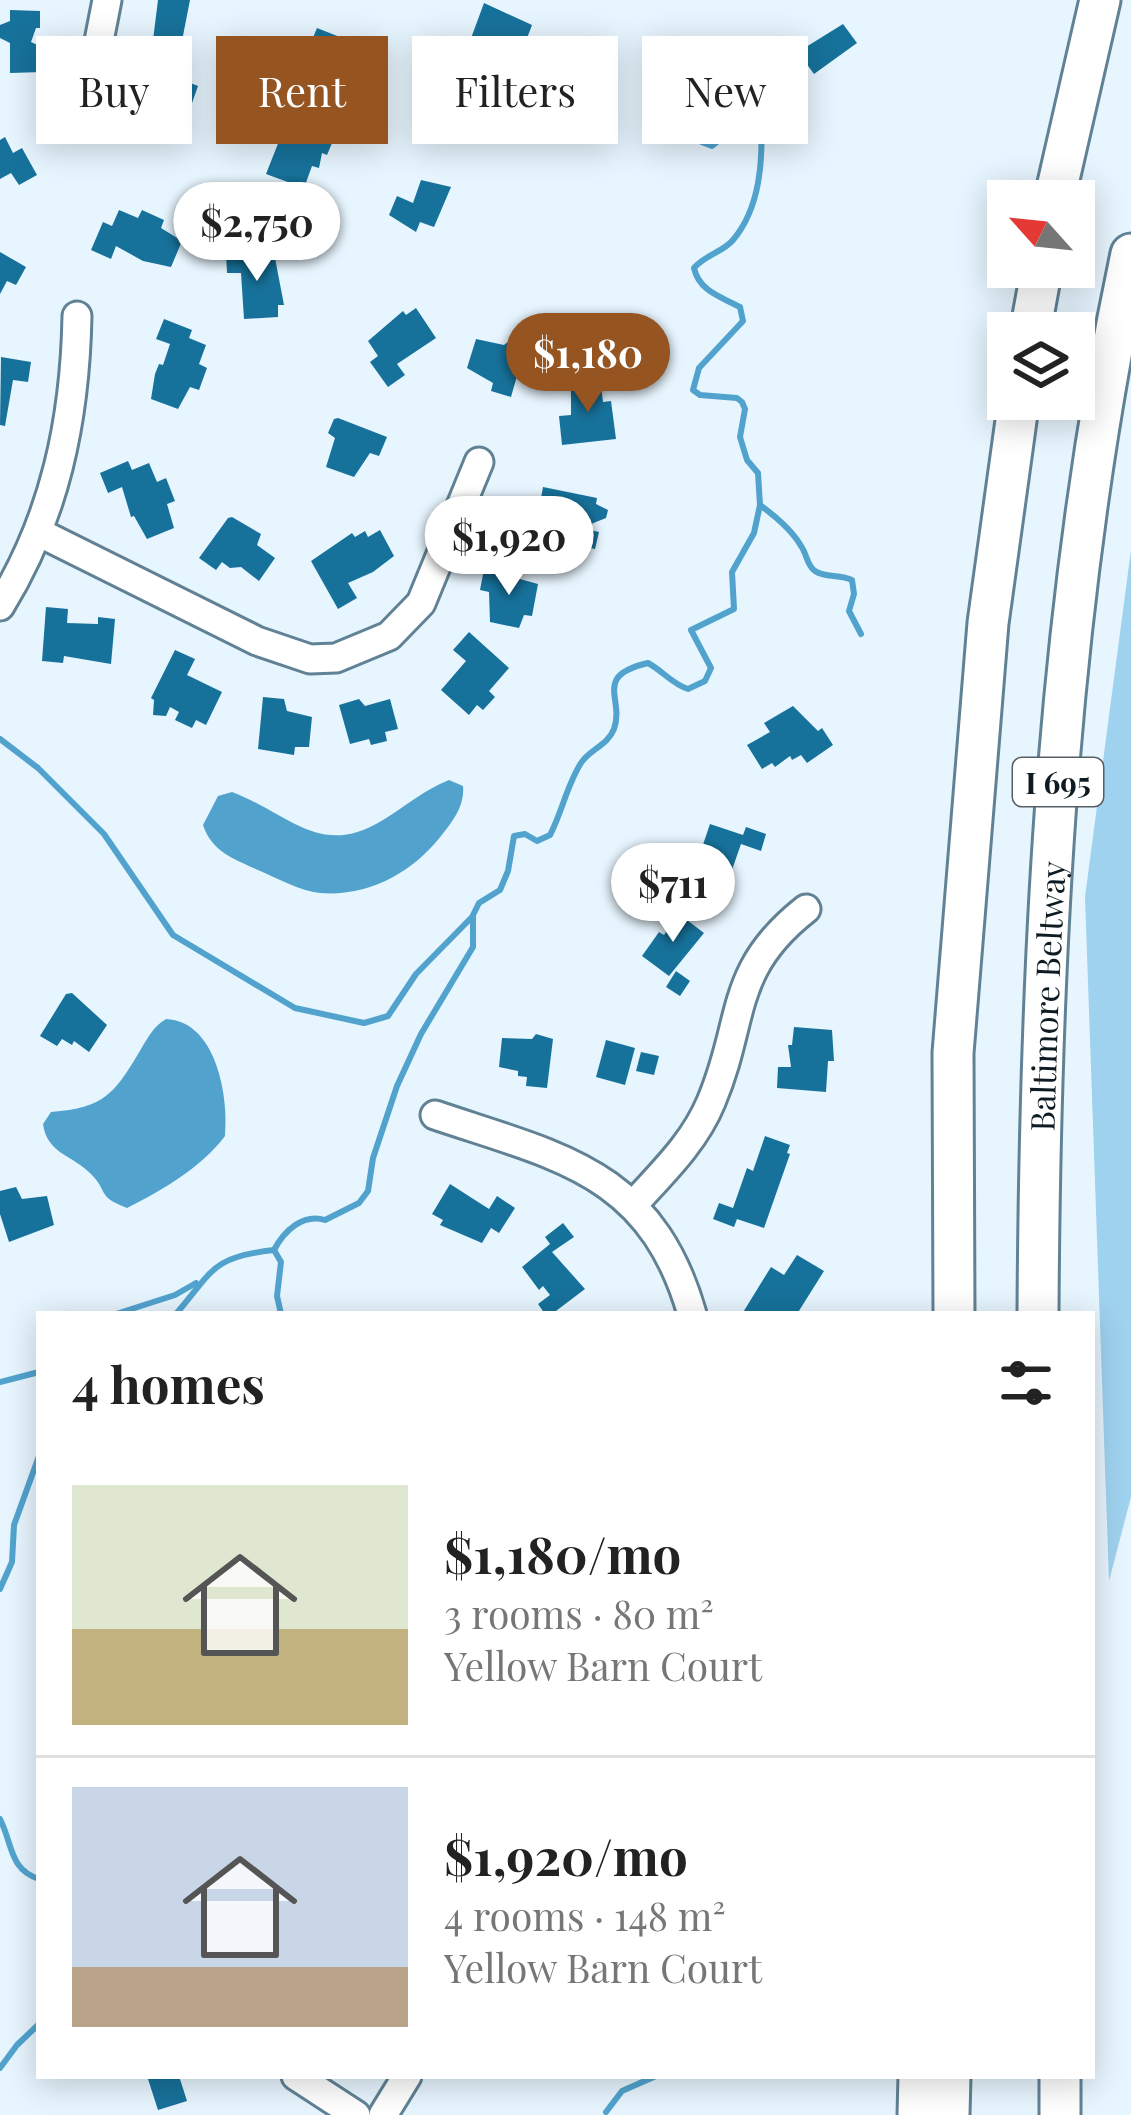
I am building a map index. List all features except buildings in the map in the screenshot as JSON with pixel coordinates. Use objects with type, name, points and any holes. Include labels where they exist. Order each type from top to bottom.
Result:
[{"type":"highway","points":[[1059,180],[1100,0]]},
{"type":"highway","name":"Baltimore Beltway","points":[[1038,1311],[1045,988],[1058,785],[1088,498],[1131,254]]},
{"type":"highway","name":"I 695","points":[[954,1311],[952,1053],[988,623],[1016,420]]},
{"type":"highway","points":[[918,2115],[919,2079]]},
{"type":"highway","points":[[949,2115],[950,2079]]},
{"type":"highway","points":[[1034,2079],[1034,2115]]},
{"type":"highway","points":[[1060,2079],[1060,2115]]},
{"type":"street","points":[[100,36],[107,0]]},
{"type":"street","points":[[0,606],[40,533],[56,480],[76,381],[76,316]]},
{"type":"street","points":[[40,533],[272,647],[310,659],[336,658],[389,636],[421,603],[479,462]]},
{"type":"street","points":[[633,1205],[693,1137],[710,1105],[743,989],[757,958],[775,933],[806,909]]},
{"type":"street","points":[[435,1115],[580,1165],[633,1205],[659,1236],[691,1311]]},
{"type":"street","points":[[301,2079],[356,2115]]},
{"type":"street","points":[[383,2115],[405,2079]]},
{"type":"shaded area","points":[[1131,550],[1131,1497],[1109,1581],[1085,897]]},
{"type":"shaded area","points":[[449,780],[463,786],[462,800],[441,836],[403,871],[355,891],[320,893],[289,884],[225,854],[203,825],[218,796],[232,792],[306,829],[341,835],[383,820]]},
{"type":"shaded area","points":[[166,1019],[197,1032],[208,1046],[225,1101],[225,1136],[193,1168],[127,1208],[107,1197],[91,1174],[55,1148],[43,1124],[51,1112],[84,1107],[106,1096]]},
{"type":"waterway","points":[[708,144],[714,144]]},
{"type":"waterway","points":[[179,1311],[225,1262],[274,1250],[302,1221],[325,1220],[359,1203],[368,1191],[373,1158],[397,1086],[421,1034],[473,947],[473,915],[479,903],[500,890],[514,836],[525,834],[537,841],[550,835],[581,763],[614,729],[616,682],[631,668],[648,663],[688,689],[705,681],[711,668],[691,630],[734,609],[732,572],[754,533],[760,505],[758,473],[747,460],[740,437],[742,402],[693,390],[699,368],[743,321],[740,307],[706,288],[694,268],[729,244],[742,227],[755,197],[760,144]]},
{"type":"waterway","points":[[760,505],[793,534],[815,571],[852,580],[849,611],[861,634]]},
{"type":"waterway","points":[[0,739],[38,768],[104,834],[173,935],[295,1008],[364,1023],[388,1016],[416,974],[472,917]]},
{"type":"waterway","points":[[274,1250],[281,1262],[280,1311]]},
{"type":"waterway","points":[[125,1311],[196,1283]]},
{"type":"waterway","points":[[0,1382],[36,1373]]},
{"type":"waterway","points":[[0,1589],[12,1562],[14,1525],[36,1464]]},
{"type":"waterway","points":[[0,1819],[17,1862],[36,1878]]},
{"type":"waterway","points":[[0,2068],[36,2027]]},
{"type":"waterway","points":[[606,2112],[622,2091],[649,2079]]}]
